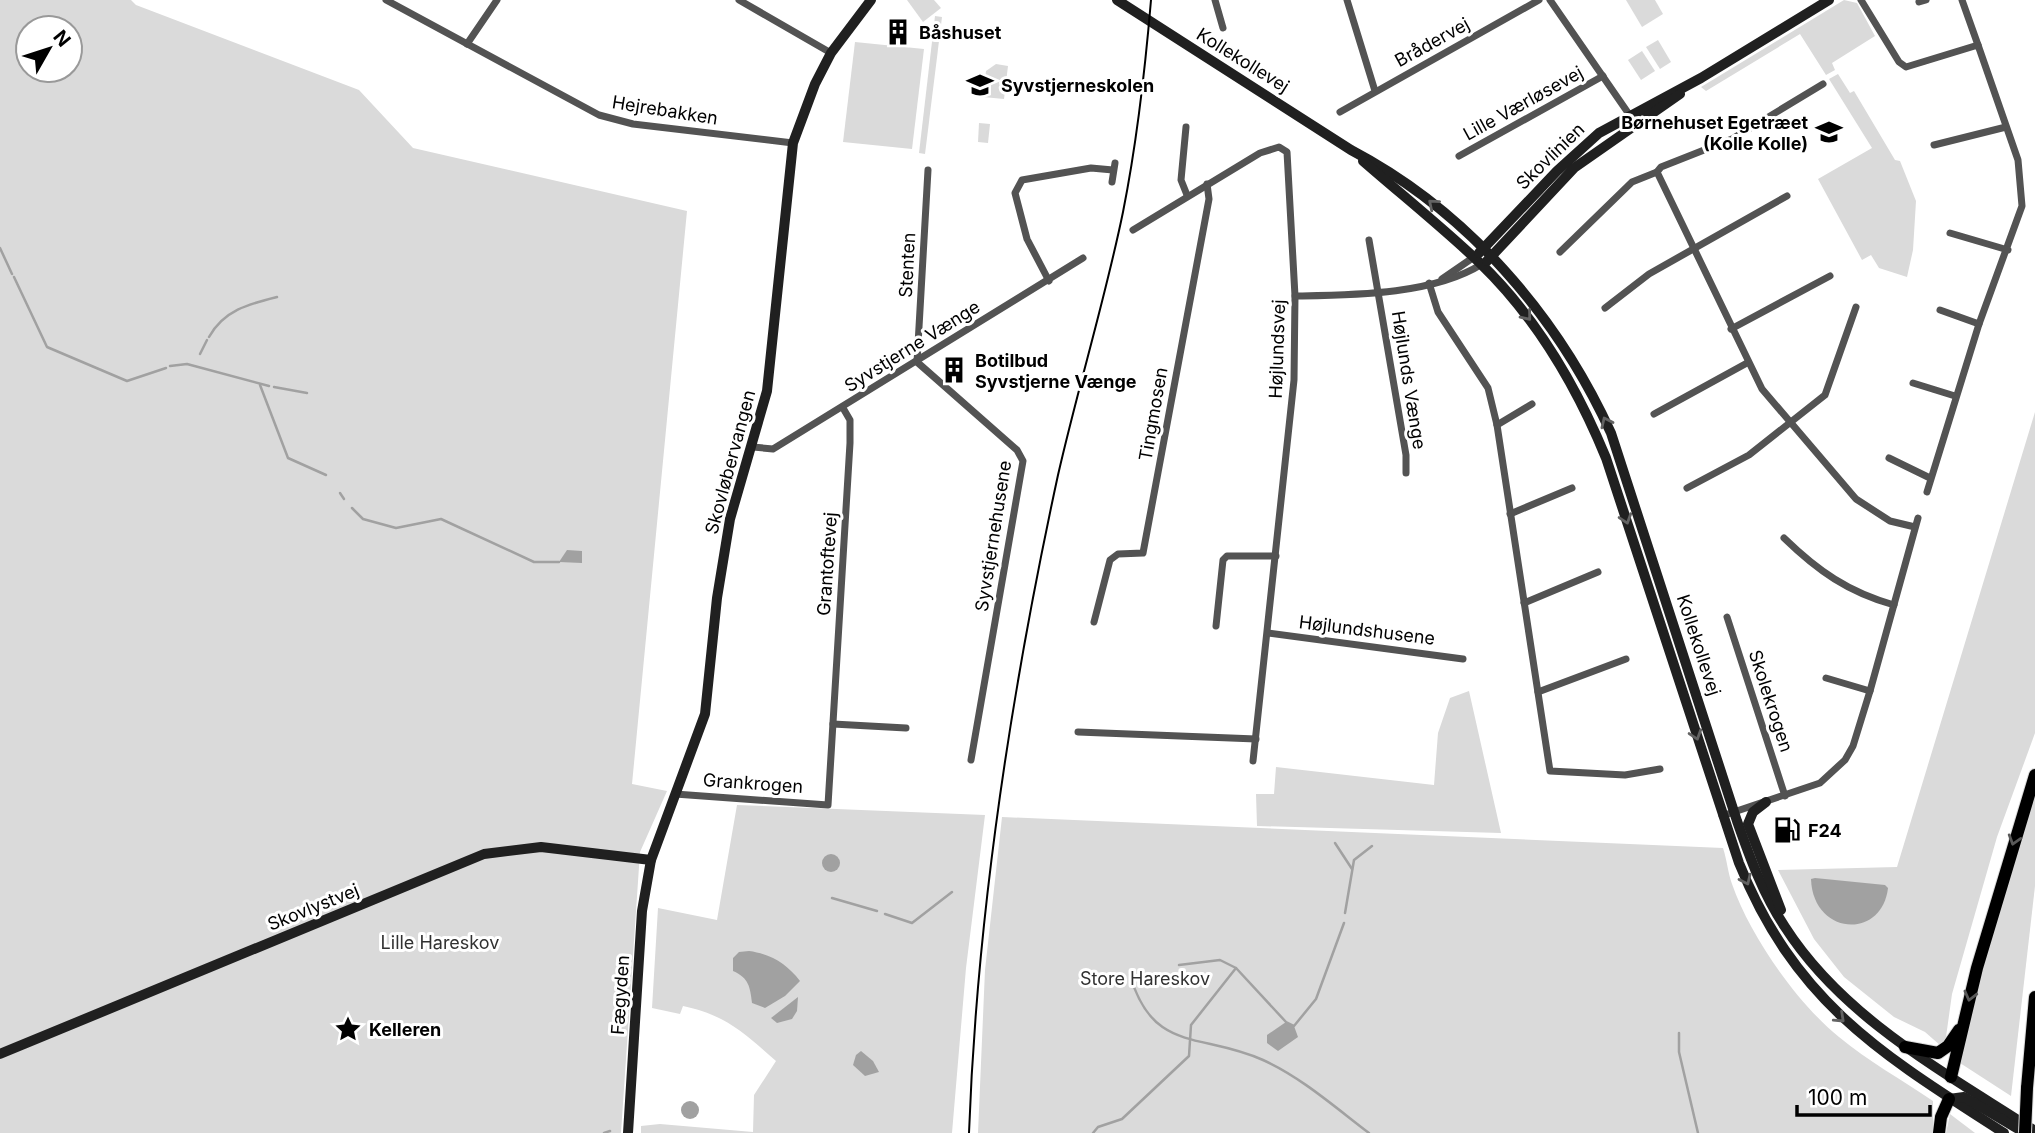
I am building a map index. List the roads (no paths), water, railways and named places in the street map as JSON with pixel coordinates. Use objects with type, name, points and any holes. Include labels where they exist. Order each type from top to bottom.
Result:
[{"type":"highway","points":[[1951,1077],[2000,886],[2035,775]]},
{"type":"highway","points":[[2025,1133],[2035,997]]},
{"type":"highway","points":[[1905,1047],[1938,1053],[1948,1046],[1963,1024]]},
{"type":"highway","points":[[1939,1133],[1941,1117],[1949,1099]]},
{"type":"street","name":"Hejrebakken","points":[[386,0],[599,115],[633,124],[793,143]]},
{"type":"street","points":[[467,44],[498,0]]},
{"type":"street","points":[[739,0],[831,53]]},
{"type":"street","name":"Skovløbervangen","points":[[651,859],[705,715],[717,598],[730,519],[753,447],[767,391],[793,143],[810,94],[831,53],[871,0]]},
{"type":"street","name":"Kollekollevej","points":[[1117,0],[1351,150],[1383,167],[1425,198],[1488,253],[1546,320],[1594,396],[1611,433],[1728,814],[1743,874],[1764,917],[1802,976],[1855,1031],[1949,1099],[2004,1133]]},
{"type":"street","points":[[1215,0],[1223,28]]},
{"type":"street","points":[[1347,0],[1375,91]]},
{"type":"street","name":"Brådervej","points":[[1340,112],[1539,0]]},
{"type":"street","name":"Lille Værløsevej","points":[[1550,0],[1632,119]]},
{"type":"street","name":"Skovlinien","points":[[1478,261],[1586,144],[1829,0]]},
{"type":"street","points":[[1861,0],[1899,62],[1906,67],[1978,45]]},
{"type":"street","points":[[1927,492],[1955,396],[2022,206],[2018,160],[1962,0]]},
{"type":"street","name":"Lille Værløsevej","points":[[1459,156],[1603,76]]},
{"type":"street","points":[[1560,252],[1632,182],[1657,173],[1661,167],[1732,139],[1824,84]]},
{"type":"street","points":[[1186,127],[1181,180],[1187,195]]},
{"type":"street","points":[[1934,145],[2006,127]]},
{"type":"street","name":"Højlundsvej","points":[[1207,184],[1260,153],[1284,148],[1287,157],[1296,296],[1294,380],[1253,761]]},
{"type":"street","name":"Kollekollevej","points":[[1351,150],[1478,261],[1536,327],[1566,372],[1590,420],[1728,814],[1787,930],[1847,1000],[1905,1047],[2035,1131]]},
{"type":"street","points":[[1049,281],[1027,239],[1015,193],[1017,186],[1022,180],[1114,166],[1111,182]]},
{"type":"street","name":"Stenten","points":[[918,362],[928,170]]},
{"type":"street","points":[[1657,173],[1747,363],[1762,389],[1856,499],[1890,521],[1915,527]]},
{"type":"street","points":[[1133,230],[1207,184]]},
{"type":"street","name":"Tingmosen","points":[[1094,622],[1110,560],[1118,554],[1143,553],[1209,199],[1207,184]]},
{"type":"street","points":[[1605,308],[1649,274],[1787,196]]},
{"type":"street","points":[[1950,233],[2008,250]]},
{"type":"street","name":"Højlunds Vænge","points":[[1369,240],[1406,455],[1406,473]]},
{"type":"street","name":"Syvstjerne Vænge","points":[[753,447],[773,449],[1083,258]]},
{"type":"street","name":"Højlunds Vænge","points":[[1296,296],[1379,292],[1429,284],[1478,261]]},
{"type":"street","points":[[1731,329],[1829,276]]},
{"type":"street","points":[[1429,284],[1438,312],[1488,388],[1497,425],[1550,771],[1625,775],[1660,769]]},
{"type":"street","points":[[1687,488],[1749,455],[1825,395],[1856,307]]},
{"type":"street","points":[[1940,310],[1979,324]]},
{"type":"street","name":"Syvstjernehusene","points":[[918,362],[1017,450],[1023,461],[971,760]]},
{"type":"street","points":[[1654,414],[1747,363]]},
{"type":"street","points":[[1913,383],[1955,396]]},
{"type":"street","points":[[1497,425],[1532,404]]},
{"type":"street","name":"Grantoftevej","points":[[828,805],[850,443],[850,420],[843,408]]},
{"type":"street","points":[[1889,458],[1930,478]]},
{"type":"street","points":[[1510,514],[1572,488]]},
{"type":"street","points":[[1728,814],[1821,783],[1845,760],[1853,746],[1870,691],[1918,518]]},
{"type":"street","points":[[1784,538],[1835,582],[1865,597],[1894,605]]},
{"type":"street","points":[[1216,626],[1223,560],[1227,556],[1276,556]]},
{"type":"street","points":[[1524,603],[1598,572]]},
{"type":"street","name":"Skolekrogen","points":[[1727,617],[1785,796]]},
{"type":"street","name":"Højlundshusene","points":[[1268,633],[1463,659]]},
{"type":"street","points":[[1538,692],[1626,659]]},
{"type":"street","points":[[1826,678],[1870,691]]},
{"type":"street","points":[[833,724],[906,728]]},
{"type":"street","points":[[1078,732],[1256,740]]},
{"type":"street","name":"Grankrogen","points":[[675,794],[828,805]]},
{"type":"street","points":[[1766,802],[1753,812],[1748,824],[1787,930]]},
{"type":"street","name":"Skovlystvej","points":[[0,1054],[484,854],[541,847],[651,859]]},
{"type":"street","name":"Fægyden","points":[[628,1133],[642,911],[651,859]]},
{"type":"street","points":[[1951,1077],[1949,1099],[1964,1097],[2025,1133]]},
{"type":"waterway","points":[[0,248],[12,274]]},
{"type":"waterway","points":[[14,277],[47,347],[127,381],[166,368]]},
{"type":"waterway","points":[[209,337],[230,314],[277,297]]},
{"type":"waterway","points":[[200,354],[207,340]]},
{"type":"waterway","points":[[170,366],[187,364],[269,386]]},
{"type":"waterway","points":[[260,385],[288,458],[326,475]]},
{"type":"waterway","points":[[274,387],[307,393]]},
{"type":"waterway","points":[[340,493],[344,499]]},
{"type":"waterway","points":[[352,508],[363,519],[396,528],[441,519],[534,562],[559,562]]},
{"type":"waterway","points":[[1335,843],[1352,869]]},
{"type":"waterway","points":[[1345,913],[1354,860],[1372,846]]},
{"type":"waterway","points":[[885,914],[912,923],[952,892]]},
{"type":"waterway","points":[[832,898],[877,911]]},
{"type":"waterway","points":[[1093,1133],[1098,1127],[1122,1119],[1189,1056],[1191,1025],[1236,968],[1286,1022],[1294,1026],[1316,999],[1344,923]]},
{"type":"waterway","points":[[1179,965],[1220,960],[1236,968]]},
{"type":"waterway","points":[[1130,975],[1140,1000],[1152,1018],[1166,1029],[1182,1037],[1240,1052],[1277,1067],[1369,1133]]},
{"type":"waterway","points":[[1679,1033],[1679,1052],[1698,1133]]},
{"type":"waterway","points":[[604,1133],[610,1131]]},
{"type":"tram line","points":[[969,1133],[973,1050],[988,885],[1011,720],[1058,475],[1123,212],[1140,106],[1151,0]]},
{"type":"place","name":"Båshuset","points":[[898,32]]},
{"type":"place","name":"Syvstjerneskolen","points":[[980,85]]},
{"type":"place","name":"Børnehuset Egetræet (Kolle Kolle)","points":[[1829,132]]},
{"type":"place","name":"Botilbud Syvstjerne Vænge","points":[[954,370]]},
{"type":"place","name":"F24","points":[[1787,830]]},
{"type":"place","name":"Kelleren","points":[[348,1029]]},
{"type":"park label","name":"Lille Hareskov","points":[[440,942]]},
{"type":"park label","name":"Store Hareskov","points":[[1145,978]]}]
